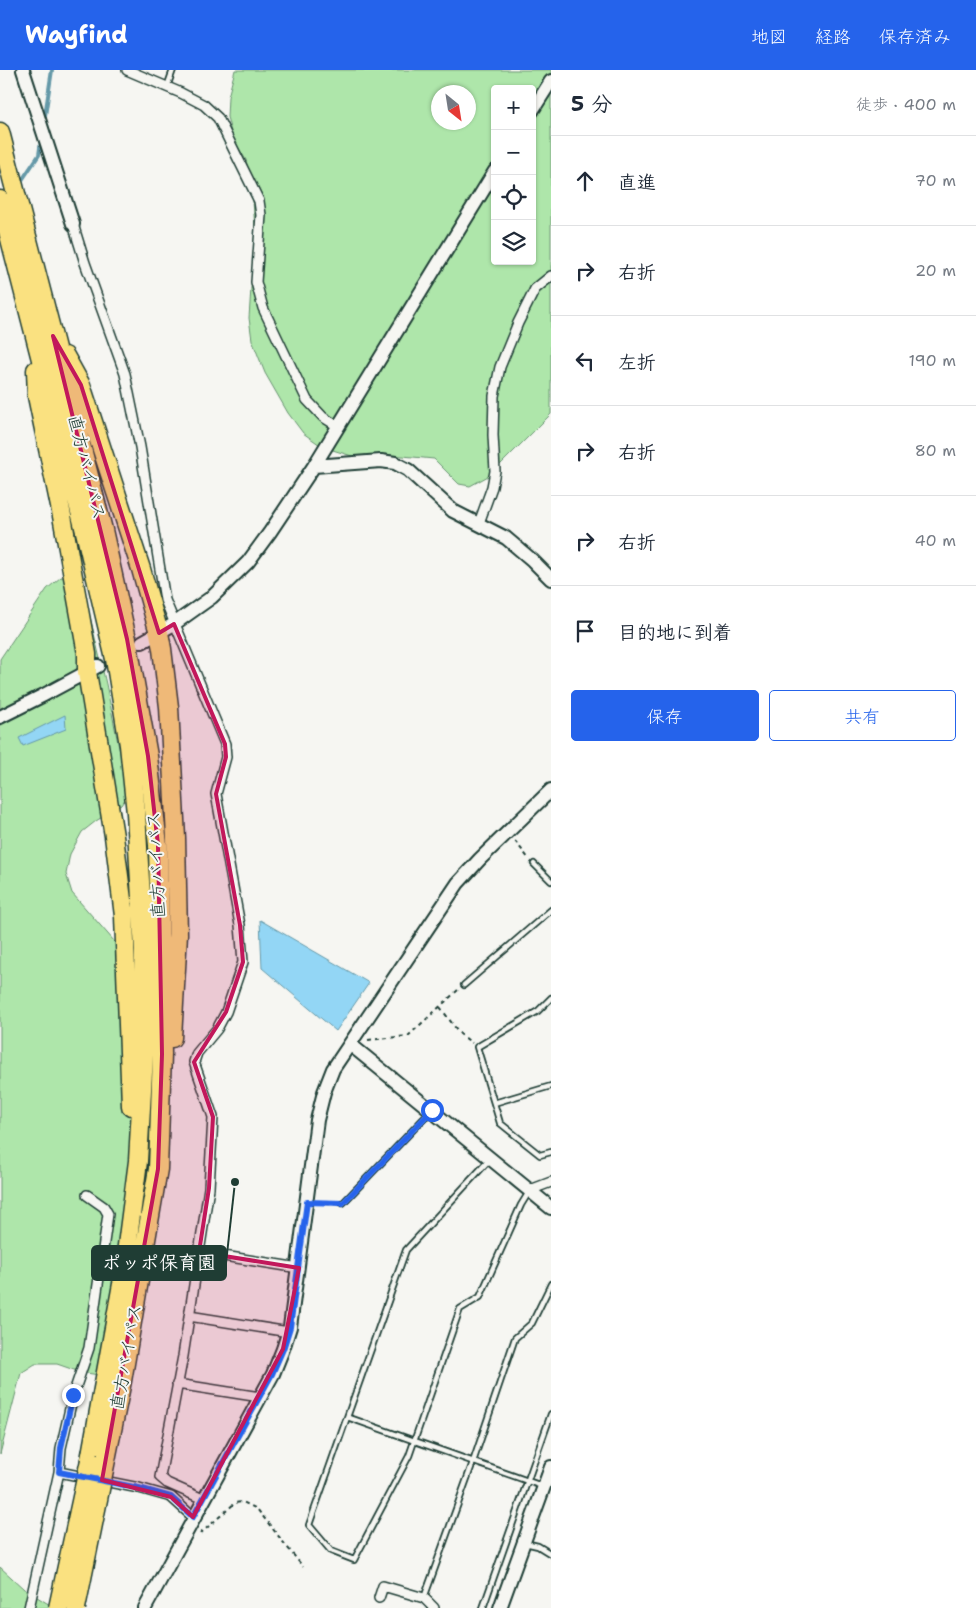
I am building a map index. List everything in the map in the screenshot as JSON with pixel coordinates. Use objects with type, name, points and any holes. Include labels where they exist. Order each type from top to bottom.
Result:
[{"type":"highway","name":"直方バイパス","points":[[0,132],[103,530],[127,639],[148,756],[158,845],[162,1054],[158,1169],[122,1382],[76,1608]]},
{"type":"highway","name":"直方バイパス","points":[[0,200],[83,523],[115,659],[129,745],[136,813],[144,950],[144,1054],[138,1161],[122,1284],[90,1460],[58,1608]]},
{"type":"highway","points":[[53,336],[82,386],[138,560],[159,633],[169,716],[176,838],[178,934],[167,1129],[158,1169]]},
{"type":"highway","points":[[36,343],[37,396],[62,516],[86,654],[93,669],[124,916],[131,1125],[138,1161]]},
{"type":"street","points":[[24,70],[73,224],[125,374],[140,447],[165,600],[225,744],[226,757],[216,794],[240,925],[243,962],[226,1012],[217,1029],[197,1053],[194,1062],[212,1117],[208,1188],[189,1316],[160,1477],[167,1483],[203,1499]]},
{"type":"street","points":[[127,70],[204,105],[218,118],[259,201],[261,215],[256,282],[263,308],[306,400],[323,417],[339,427]]},
{"type":"street","points":[[536,104],[551,80]]},
{"type":"street","points":[[142,642],[174,624],[212,596],[248,562],[339,427],[493,175]]},
{"type":"street","points":[[479,523],[492,487],[495,472],[493,435],[494,396],[500,367],[518,323],[535,289],[551,276]]},
{"type":"street","points":[[314,466],[381,461],[395,464],[408,470],[453,511],[506,538],[551,579]]},
{"type":"street","points":[[0,717],[93,669]]},
{"type":"street","points":[[145,1608],[272,1374],[289,1332],[299,1268],[317,1120],[324,1092],[333,1070],[458,883],[551,790]]},
{"type":"street","points":[[351,1045],[551,1208]]},
{"type":"street","points":[[530,1190],[551,1182]]},
{"type":"street","points":[[30,1608],[59,1472],[61,1448],[73,1395],[88,1348],[108,1214],[104,1207],[87,1196]]},
{"type":"street","points":[[199,1252],[299,1268]]},
{"type":"street","points":[[189,1316],[289,1332]]},
{"type":"street","points":[[177,1384],[260,1397]]},
{"type":"street","points":[[500,1608],[524,1542],[548,1485],[551,1467]]},
{"type":"street","points":[[59,1472],[139,1488],[171,1497],[193,1517]]},
{"type":"street","points":[[379,1598],[383,1586],[424,1598],[434,1608]]},
{"type":"lane","points":[[167,87],[173,70]]},
{"type":"lane","points":[[534,864],[551,881]]},
{"type":"lane","points":[[464,985],[551,910]]},
{"type":"lane","points":[[551,998],[538,1011],[477,1047],[500,1123],[540,1155],[551,1152]]},
{"type":"lane","points":[[494,1103],[551,1086]]},
{"type":"lane","points":[[343,1203],[432,1110]]},
{"type":"lane","points":[[490,1158],[406,1250],[309,1525],[331,1551],[354,1560],[409,1456],[460,1309],[480,1296],[521,1205],[530,1190]]},
{"type":"lane","points":[[424,1598],[515,1338],[532,1323],[551,1284]]},
{"type":"lane","points":[[483,1608],[551,1414]]},
{"type":"lane","points":[[347,1418],[473,1462],[548,1485]]},
{"type":"lane","points":[[524,1542],[538,1546],[551,1554]]},
{"type":"path","points":[[507,833],[534,864]]},
{"type":"path","points":[[365,1040],[408,1036],[464,985]]},
{"type":"path","points":[[440,1007],[460,1034],[477,1047]]},
{"type":"path","points":[[307,1202],[343,1203]]},
{"type":"path","points":[[178,1547],[188,1546],[235,1504],[243,1502],[257,1509],[303,1567]]},
{"type":"highlighted area","points":[[53,336],[81,385],[159,633],[174,624],[225,744],[226,757],[216,794],[240,925],[243,962],[226,1012],[194,1062],[213,1117],[209,1188],[199,1252],[299,1268],[283,1349],[193,1517],[171,1497],[102,1480],[158,1169],[162,1054],[158,845],[148,756],[127,639]]},
{"type":"green space","points":[[235,70],[551,70],[551,414],[490,475],[470,486],[459,484],[434,459],[392,455],[352,456],[323,447],[303,433],[288,413],[265,373],[252,340],[249,318],[255,228],[252,188],[246,160],[233,139],[227,117],[228,97]]},
{"type":"green space","points":[[61,577],[67,578],[86,600],[106,684],[128,792],[121,805],[82,832],[70,854],[66,874],[72,893],[114,941],[130,956],[140,971],[148,990],[156,1046],[144,1293],[99,1375],[80,1372],[57,1364],[35,1364],[21,1373],[0,1454],[0,659],[47,589]]},
{"type":"green space","points":[[0,1567],[24,1589],[55,1608],[0,1608]]},
{"type":"water","points":[[65,715],[66,729],[23,746],[19,738]]},
{"type":"water","points":[[260,920],[369,983],[336,1031],[262,968]]},
{"type":"waterway","points":[[44,122],[52,70]]},
{"type":"waterway","points":[[20,183],[39,155],[41,141]]},
{"type":"place","name":"ポッポ保育園","points":[[235,1182]]},
{"type":"route","points":[[73,1395],[61,1448],[59,1472],[139,1488],[171,1497],[193,1517],[272,1374],[283,1349],[290,1327],[307,1202],[343,1203],[432,1110]]}]
